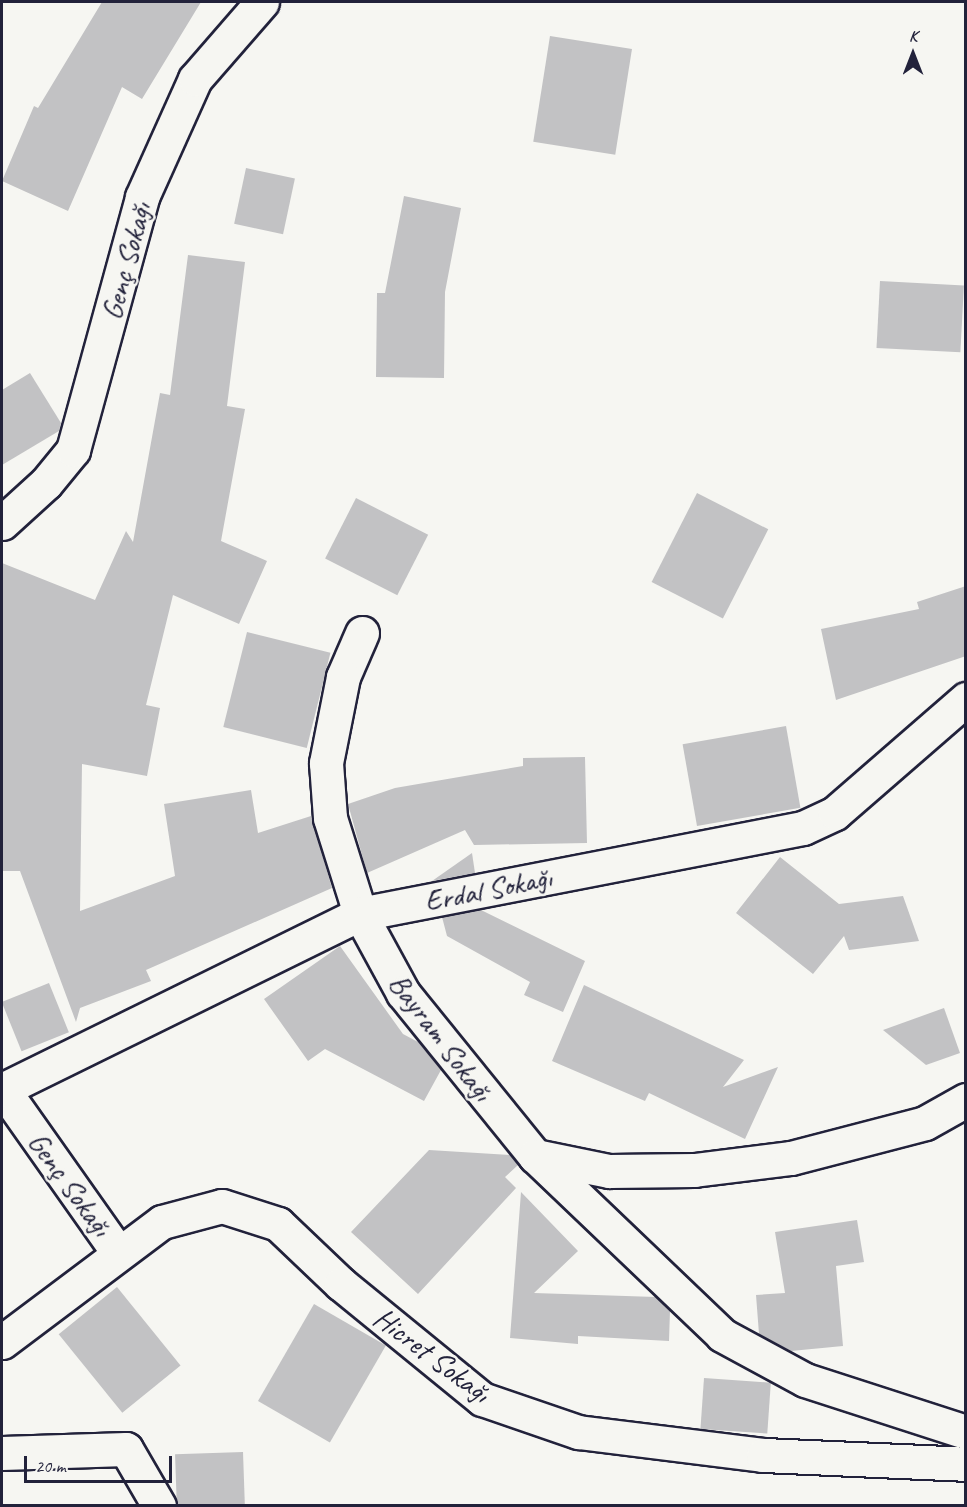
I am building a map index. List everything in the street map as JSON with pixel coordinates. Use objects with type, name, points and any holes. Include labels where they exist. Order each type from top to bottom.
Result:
[{"type":"street","name":"Genç Sokağı","points":[[2,523],[46,483],[73,450],[142,197],[195,79],[262,2]]},
{"type":"street","name":"Bayram Sokağı","points":[[362,633],[343,677],[326,763],[330,818],[360,914],[403,993],[535,1156],[722,1335],[805,1380],[966,1432]]},
{"type":"street","name":"Erdal Sokağı","points":[[2,1089],[360,914],[802,828],[835,813],[966,699]]},
{"type":"street","name":"Genç Sokağı","points":[[2,1089],[117,1251]]},
{"type":"street","points":[[535,1156],[609,1171],[694,1170],[780,1159],[925,1123],[966,1100]]},
{"type":"street","name":"Hicret Sokağı","points":[[2,1342],[117,1251],[162,1222],[222,1206],[278,1224],[341,1284],[482,1399],[578,1432],[763,1455],[966,1464]]},
{"type":"street","points":[[2,1453],[126,1449],[159,1506]]},
{"type":"building","points":[[102,2],[201,2],[142,99],[122,87],[68,211],[2,181],[34,106],[38,108]]},
{"type":"building","points":[[550,36],[632,49],[615,155],[533,142]]},
{"type":"building","points":[[246,168],[295,178],[283,234],[234,224]]},
{"type":"building","points":[[404,196],[461,208],[445,292],[444,378],[376,377],[377,293],[385,293]]},
{"type":"building","points":[[188,255],[245,262],[227,406],[245,409],[221,541],[267,561],[239,624],[173,595],[146,705],[160,708],[147,776],[82,764],[80,911],[175,876],[164,804],[251,790],[258,833],[311,816],[332,888],[146,970],[151,981],[80,1008],[76,1022],[20,871],[2,871],[2,563],[95,600],[126,531],[133,542],[160,393],[170,395]]},
{"type":"building","points":[[880,281],[964,285],[960,352],[876,348]]},
{"type":"building","points":[[30,373],[61,423],[59,431],[2,465],[2,390]]},
{"type":"building","points":[[697,493],[768,529],[723,618],[652,582]]},
{"type":"building","points":[[356,498],[428,535],[397,595],[325,559]]},
{"type":"building","points":[[966,586],[966,656],[836,700],[821,629],[919,609],[917,602]]},
{"type":"building","points":[[247,632],[330,653],[307,748],[223,727]]},
{"type":"building","points":[[786,726],[800,808],[697,826],[683,744]]},
{"type":"building","points":[[585,757],[587,843],[474,845],[465,830],[367,873],[348,804],[395,788],[523,766],[523,758]]},
{"type":"building","points":[[472,853],[475,873],[432,881]]},
{"type":"building","points":[[780,857],[839,904],[903,896],[919,941],[849,950],[844,936],[813,974],[736,913]]},
{"type":"building","points":[[481,910],[585,961],[563,1012],[524,995],[530,982],[447,936],[442,917]]},
{"type":"building","points":[[340,946],[403,1034],[418,1042],[441,1070],[424,1101],[325,1049],[308,1061],[264,999]]},
{"type":"building","points":[[49,983],[69,1032],[22,1051],[2,1002]]},
{"type":"building","points":[[584,985],[744,1060],[723,1087],[778,1067],[745,1139],[649,1093],[645,1101],[552,1061]]},
{"type":"building","points":[[944,1008],[960,1053],[926,1065],[883,1030]]},
{"type":"building","points":[[429,1150],[510,1155],[518,1165],[505,1177],[516,1188],[418,1294],[351,1232]]},
{"type":"building","points":[[521,1192],[578,1251],[534,1293],[656,1297],[670,1311],[669,1341],[578,1336],[578,1344],[510,1338]]},
{"type":"building","points":[[857,1220],[864,1262],[836,1266],[843,1346],[791,1351],[759,1334],[756,1295],[785,1293],[775,1232]]},
{"type":"building","points":[[117,1287],[181,1365],[122,1413],[59,1334]]},
{"type":"building","points":[[314,1304],[386,1346],[330,1442],[258,1401]]},
{"type":"building","points":[[704,1378],[771,1383],[767,1434],[700,1429]]},
{"type":"building","points":[[243,1452],[245,1506],[177,1506],[175,1454]]}]
